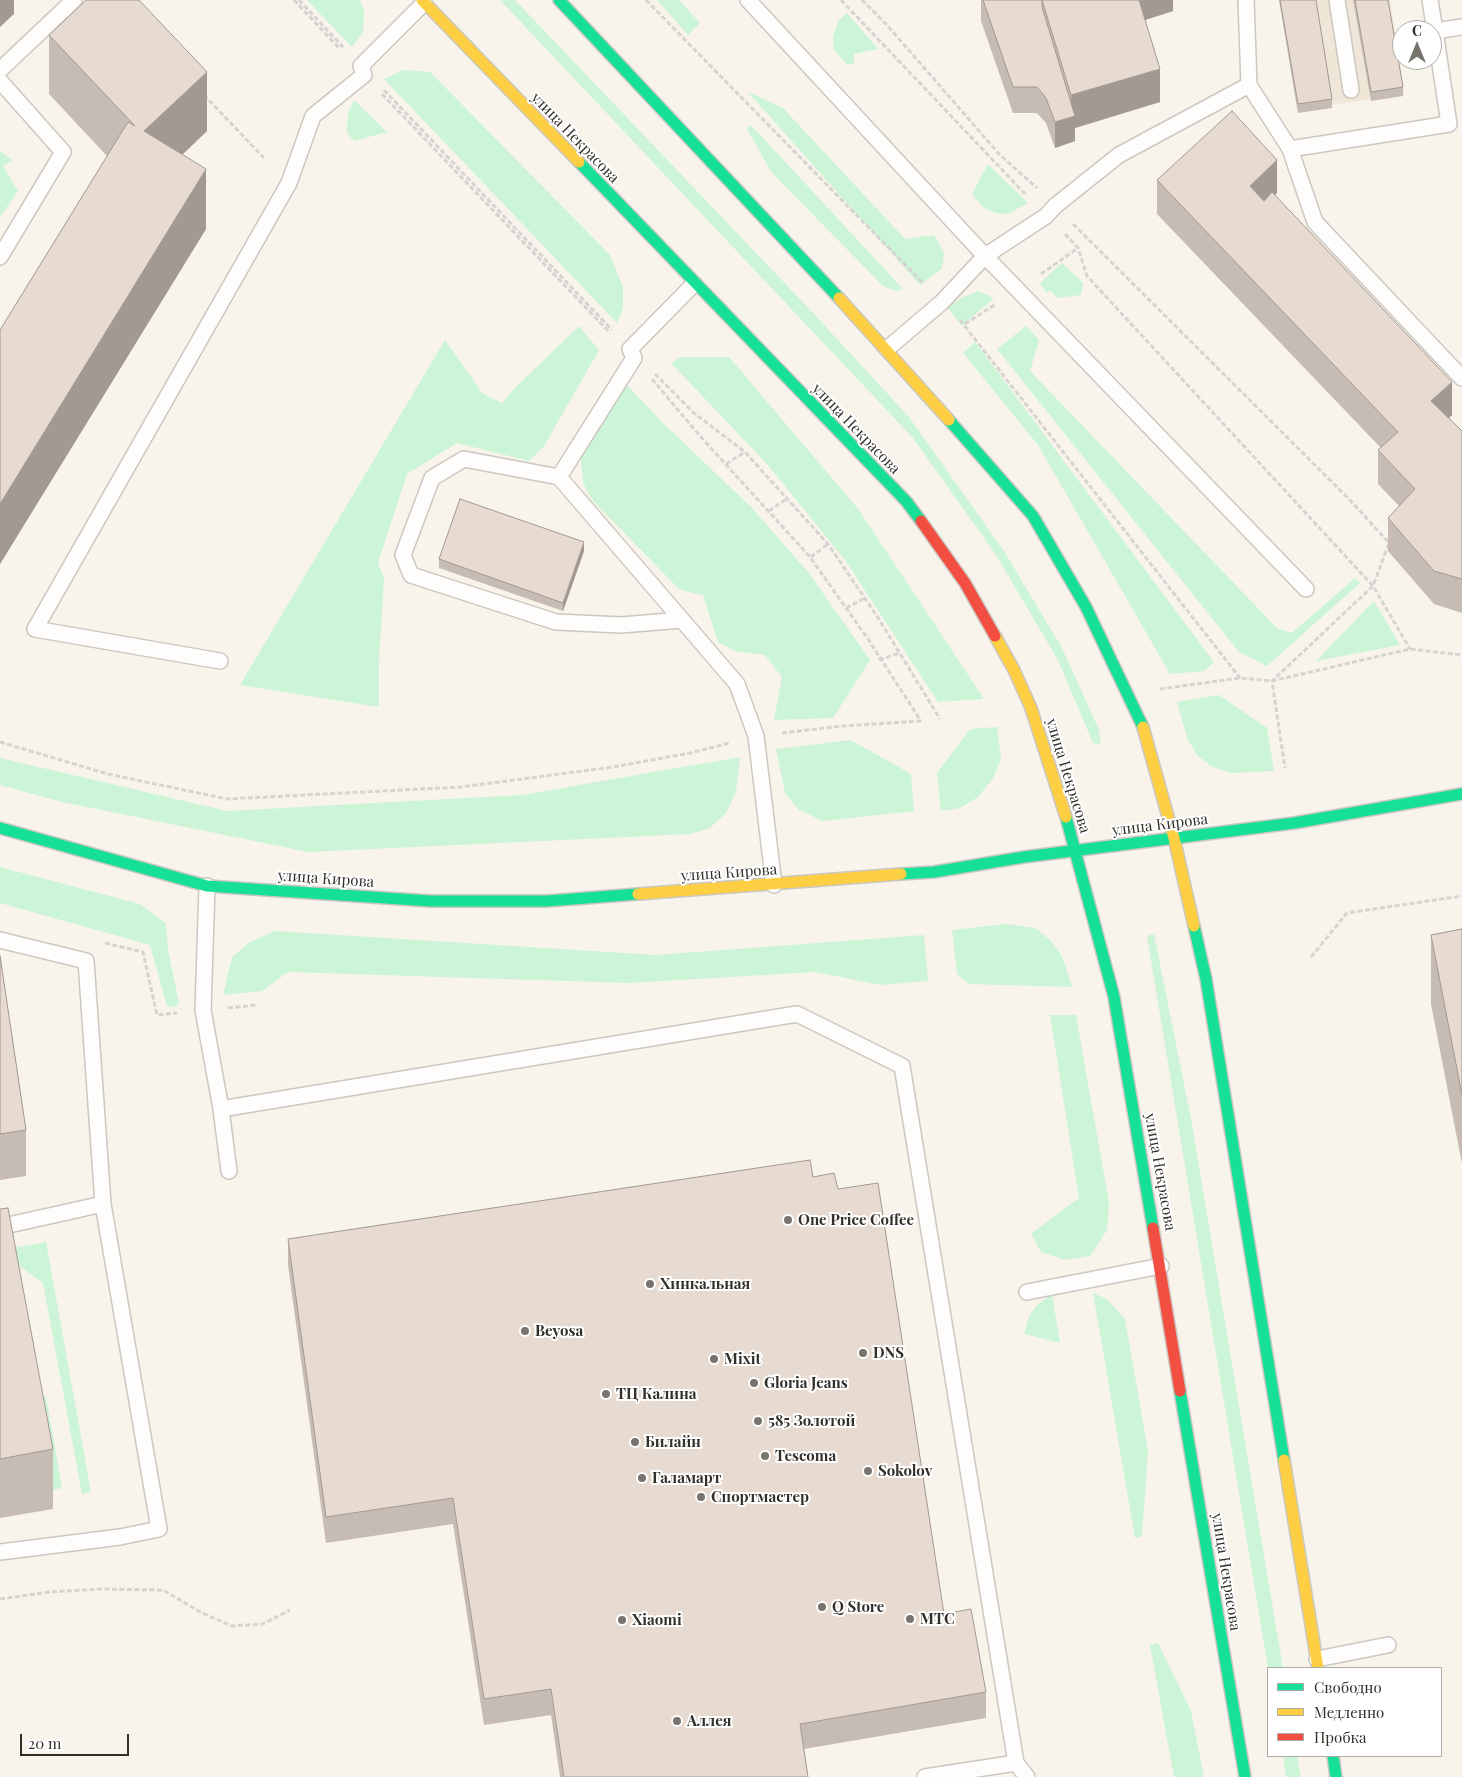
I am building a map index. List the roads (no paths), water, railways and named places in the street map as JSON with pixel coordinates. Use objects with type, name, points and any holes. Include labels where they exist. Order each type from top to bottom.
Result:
[{"type":"main road","points":[[559,0],[887,349],[1033,516],[1086,607],[1147,736],[1174,838],[1206,979],[1318,1663]]},
{"type":"main road","name":"улица Некрасова","points":[[423,1],[694,284],[906,501],[965,583],[1014,670],[1031,708],[1060,792],[1114,997],[1161,1266],[1245,1777]]},
{"type":"main road","name":"улица Кирова","points":[[0,828],[206,886],[430,901],[547,901],[934,872],[1074,851],[1294,823],[1462,794]]},
{"type":"main road","points":[[1333,1757],[1336,1777]]},
{"type":"lane","points":[[0,70],[74,0]]},
{"type":"lane","points":[[748,0],[985,256],[1306,589]]},
{"type":"lane","points":[[1246,0],[1249,85],[1290,149],[1315,222],[1462,378]]},
{"type":"lane","points":[[1337,0],[1351,90]]},
{"type":"lane","points":[[1430,0],[1433,20]]},
{"type":"lane","points":[[220,661],[35,629],[290,183],[313,116],[364,75],[360,66],[423,1]]},
{"type":"lane","points":[[1442,30],[1462,27]]},
{"type":"lane","points":[[1290,149],[1449,124],[1441,70]]},
{"type":"lane","points":[[0,81],[63,152],[0,257]]},
{"type":"lane","points":[[887,349],[942,302],[985,256],[1050,211],[1119,155],[1249,85]]},
{"type":"lane","points":[[558,477],[634,358],[630,349],[694,284]]},
{"type":"lane","points":[[682,620],[621,625],[556,622],[411,575],[403,555],[432,478],[464,459],[558,477],[682,620],[737,684],[756,736],[774,885]]},
{"type":"lane","points":[[206,886],[203,1010],[221,1109],[229,1171]]},
{"type":"lane","points":[[0,940],[86,961],[103,1204],[159,1529],[120,1537],[0,1552]]},
{"type":"lane","points":[[221,1109],[797,1014],[902,1066],[1016,1764],[1028,1777]]},
{"type":"lane","points":[[0,1227],[103,1204]]},
{"type":"lane","points":[[1027,1292],[1161,1266]]},
{"type":"lane","points":[[1318,1663],[1388,1645]]},
{"type":"lane","points":[[925,1777],[1016,1764]]},
{"type":"place","name":"One Price Coffee","points":[[788,1220]]},
{"type":"place","name":"Хинкальная","points":[[650,1284]]},
{"type":"place","name":"Beyosa","points":[[525,1331]]},
{"type":"place","name":"DNS","points":[[863,1353]]},
{"type":"place","name":"Mixit","points":[[714,1359]]},
{"type":"place","name":"Gloria Jeans","points":[[754,1383]]},
{"type":"place","name":"ТЦ Калина","points":[[606,1394]]},
{"type":"place","name":"585 Золотой","points":[[758,1421]]},
{"type":"place","name":"Билайн","points":[[635,1442]]},
{"type":"place","name":"Tescoma","points":[[765,1456]]},
{"type":"place","name":"Sokolov","points":[[868,1471]]},
{"type":"place","name":"Галамарт","points":[[642,1478]]},
{"type":"place","name":"Спортмастер","points":[[701,1497]]},
{"type":"place","name":"Q Store","points":[[822,1607]]},
{"type":"place","name":"МТС","points":[[910,1619]]},
{"type":"place","name":"Xiaomi","points":[[622,1620]]},
{"type":"place","name":"Аллея","points":[[677,1721]]}]
